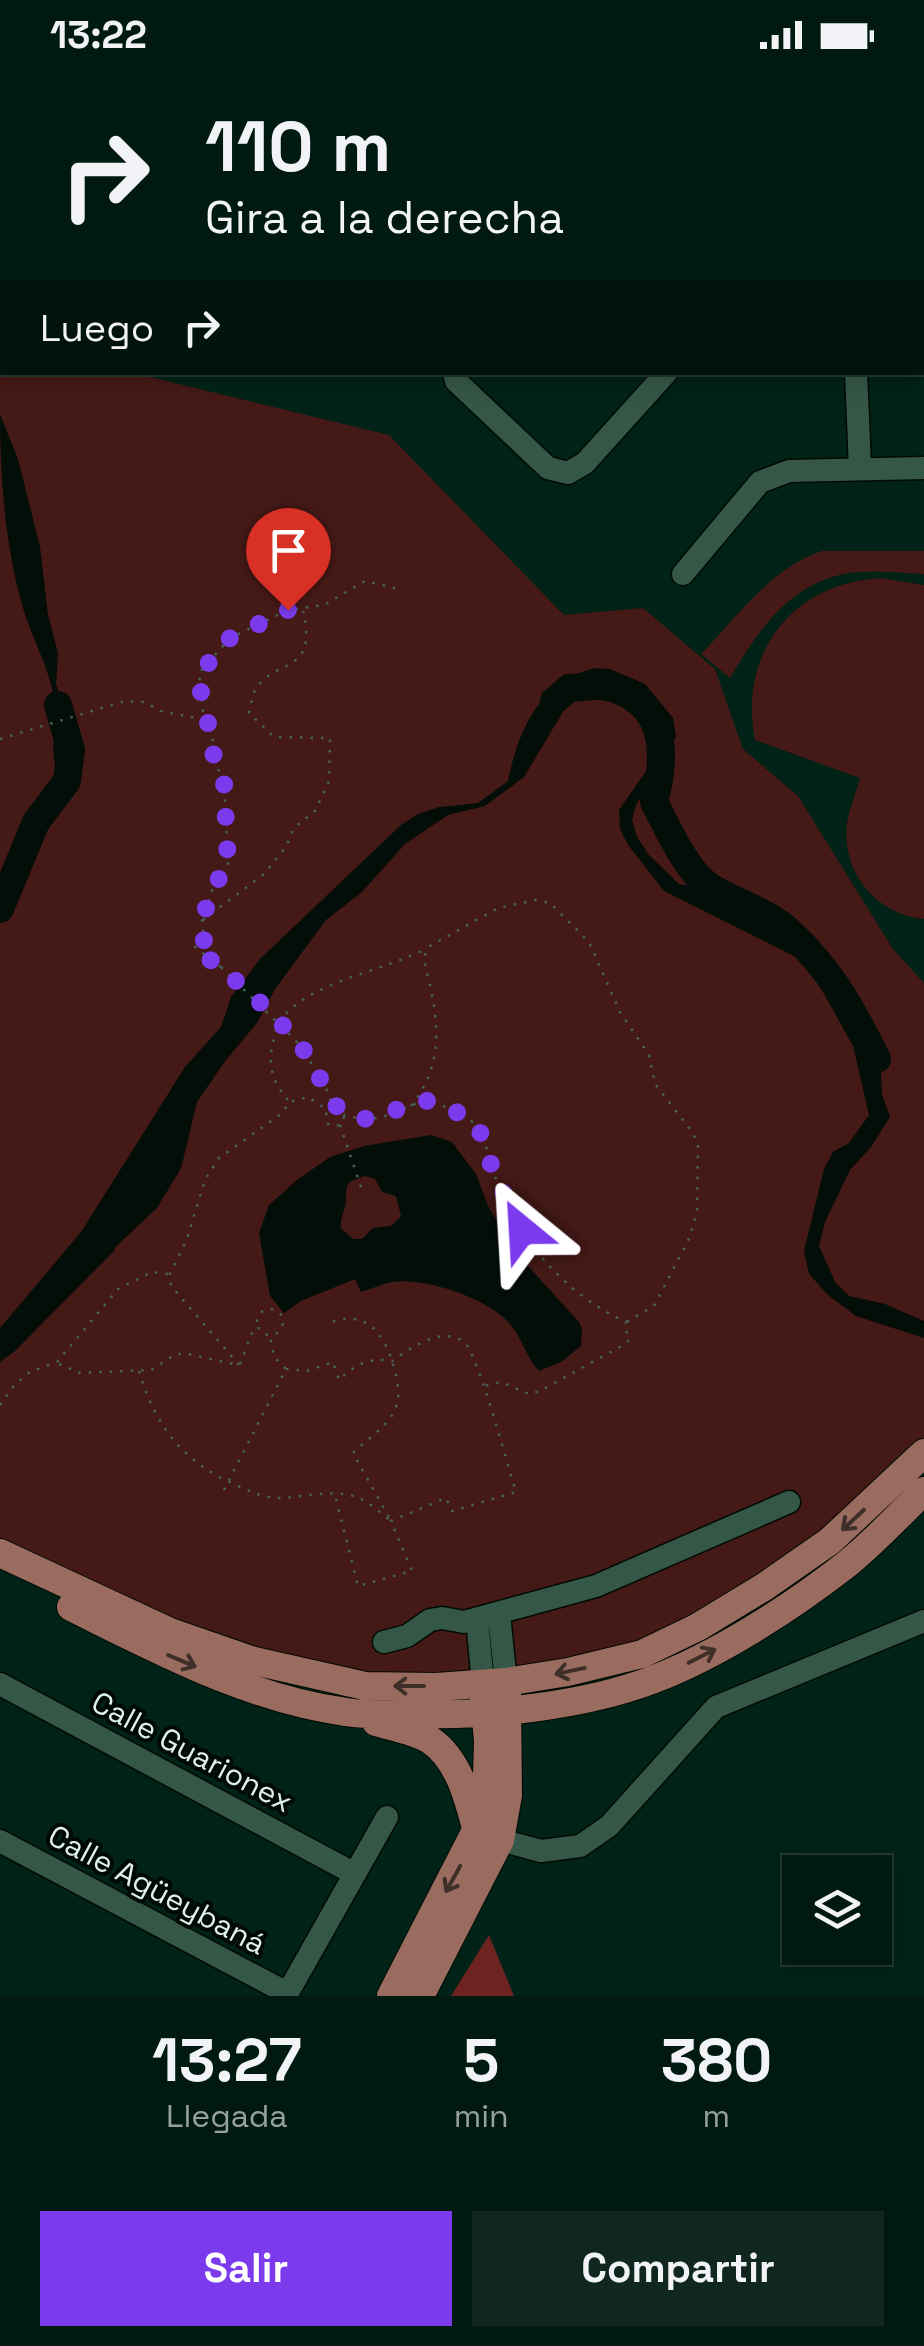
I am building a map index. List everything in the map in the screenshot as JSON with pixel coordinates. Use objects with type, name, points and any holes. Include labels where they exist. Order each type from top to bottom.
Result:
[{"type":"main road","points":[[0,1552],[170,1632],[254,1661],[366,1686],[495,1683],[568,1672],[642,1654],[698,1627],[830,1541],[924,1453]]},
{"type":"main road","points":[[346,1712],[497,1713],[651,1681],[711,1652],[848,1563],[924,1491]]},
{"type":"main road","points":[[0,1571],[176,1659],[252,1689],[346,1712],[430,1740],[449,1760],[488,1837]]},
{"type":"main road","points":[[420,1996],[488,1837],[486,1811],[497,1713],[495,1683]]},
{"type":"main road","points":[[391,1996],[488,1837]]},
{"type":"street","points":[[455,375],[456,381],[548,468],[568,474],[585,463],[664,375]]},
{"type":"street","points":[[856,375],[860,467]]},
{"type":"street","points":[[682,574],[760,482],[790,471],[924,468]]},
{"type":"street","points":[[384,1642],[407,1636],[430,1620],[464,1622],[596,1586],[789,1502]]},
{"type":"street","points":[[488,1617],[495,1683]]},
{"type":"street","points":[[488,1837],[541,1851],[580,1846],[609,1826],[716,1707],[924,1620]]},
{"type":"street","name":"Calle Guarionex","points":[[0,1684],[355,1874]]},
{"type":"street","points":[[286,1994],[387,1818]]},
{"type":"street","name":"Calle Agüeybaná","points":[[0,1841],[286,1994]]},
{"type":"path","points":[[400,589],[364,581],[324,605],[288,610],[230,638],[200,673],[200,696],[212,731],[214,761],[224,781],[228,864],[213,888],[202,920],[204,941],[195,948],[299,1044],[324,1083],[333,1106],[344,1115],[361,1120],[380,1118],[424,1100],[478,1126],[495,1176],[522,1230],[545,1260],[589,1303],[626,1322]]},
{"type":"path","points":[[202,920],[264,874],[286,847],[294,828],[315,811],[329,780],[330,738],[274,737],[249,714],[256,690],[271,676],[292,666],[304,648],[308,631],[302,608]]},
{"type":"path","points":[[0,739],[125,701],[144,702],[161,711],[207,720]]},
{"type":"path","points":[[290,1102],[276,1086],[270,1054],[279,1022],[310,996],[428,947],[498,908],[536,900],[550,902],[590,942],[620,1012],[648,1055],[655,1084],[694,1132],[698,1145],[697,1213],[688,1241],[654,1306],[626,1322]]},
{"type":"path","points":[[411,1106],[423,1091],[436,1062],[436,1012],[424,956],[428,947]]},
{"type":"path","points":[[239,1365],[171,1286],[170,1274],[218,1158],[281,1114],[290,1102],[308,1098],[326,1109]]},
{"type":"path","points":[[326,1109],[333,1106]]},
{"type":"path","points":[[326,1109],[327,1123],[340,1126]]},
{"type":"path","points":[[344,1115],[340,1126],[362,1190]]},
{"type":"path","points":[[0,1405],[15,1384],[30,1372],[56,1362],[118,1289],[152,1272],[170,1274]]},
{"type":"path","points":[[239,1365],[257,1321],[263,1310],[272,1308],[283,1320],[281,1329],[270,1335],[262,1332],[257,1321]]},
{"type":"path","points":[[327,1324],[345,1318],[368,1324],[386,1340],[398,1388],[395,1410],[354,1453],[391,1520],[412,1572],[358,1586],[335,1495]]},
{"type":"path","points":[[484,1386],[501,1382],[529,1394],[540,1391],[627,1343],[630,1337],[626,1322]]},
{"type":"path","points":[[270,1335],[274,1357],[286,1369],[307,1372],[333,1362],[339,1380],[361,1362],[378,1358],[392,1361],[414,1344],[450,1338],[464,1342],[472,1352],[516,1492],[452,1512],[446,1498],[391,1520]]},
{"type":"path","points":[[56,1362],[80,1373],[139,1371],[161,1366],[176,1354],[239,1365]]},
{"type":"path","points":[[224,1490],[286,1369]]},
{"type":"path","points":[[139,1371],[168,1437],[195,1463],[228,1482],[265,1496],[359,1498],[391,1520]]},
{"type":"shaded area","points":[[0,375],[142,375],[389,435],[564,615],[643,608],[715,669],[743,749],[798,796],[893,949],[924,983],[924,1440],[837,1523],[736,1600],[582,1667],[315,1683],[257,1680],[0,1562]]},
{"type":"shaded area","points":[[0,414],[18,459],[40,547],[48,615],[58,653],[56,684],[69,723],[67,744],[73,776],[59,776],[56,768],[53,694],[22,605],[11,558],[2,486]]},
{"type":"shaded area","points":[[822,551],[924,551],[924,574],[844,574],[807,588],[763,628],[730,678],[701,654],[771,581]]},
{"type":"shaded area","points":[[881,578],[924,585],[924,919],[907,916],[877,900],[856,874],[850,859],[847,824],[860,778],[755,740],[755,679],[778,628],[821,593]]},
{"type":"shaded area","points":[[596,668],[610,669],[645,684],[673,718],[676,736],[636,805],[632,820],[649,855],[679,884],[725,891],[810,946],[823,966],[840,979],[844,1007],[855,1022],[874,1036],[880,1051],[882,1094],[890,1117],[850,1170],[825,1222],[819,1246],[835,1282],[849,1296],[885,1304],[924,1321],[924,1338],[856,1316],[809,1274],[804,1251],[824,1169],[833,1152],[849,1143],[869,1115],[853,1046],[813,974],[794,956],[664,891],[628,845],[620,829],[619,810],[664,745],[663,726],[624,692],[589,686],[567,705],[524,777],[485,806],[448,815],[405,844],[362,892],[326,920],[154,1164],[114,1251],[0,1362],[0,1328],[81,1232],[185,1067],[221,1027],[231,997],[261,958],[401,825],[439,807],[478,803],[508,781],[518,743],[535,710],[560,683]]},
{"type":"shaded area","points":[[431,1135],[452,1142],[476,1174],[489,1208],[518,1255],[579,1322],[581,1346],[561,1362],[539,1371],[510,1324],[487,1306],[455,1291],[405,1281],[361,1292],[355,1279],[301,1301],[284,1313],[270,1296],[259,1233],[269,1205],[330,1157],[364,1146]],"holes":[[[365,1176],[375,1179],[382,1192],[396,1196],[401,1216],[391,1226],[373,1228],[362,1239],[353,1239],[341,1228],[347,1187]]]},
{"type":"shaded area","points":[[489,1935],[514,1996],[451,1996]]},
{"type":"waterway","points":[[554,701],[569,688],[599,686],[627,694],[642,705],[652,718],[661,749],[654,802],[685,859],[709,886],[771,918],[804,946],[840,991],[877,1059]]},
{"type":"waterway","points":[[0,909],[36,822],[67,781],[71,750],[58,705]]},
{"type":"waterway","points":[[110,1233],[146,1199],[168,1163],[183,1100]]},
{"type":"route","points":[[288,610],[230,638],[200,673],[202,711],[212,731],[214,761],[224,781],[228,864],[213,888],[202,920],[204,941],[195,948],[221,968],[303,1049],[333,1106],[344,1115],[361,1120],[380,1118],[424,1100],[446,1107],[478,1126],[495,1176],[522,1230]]}]
